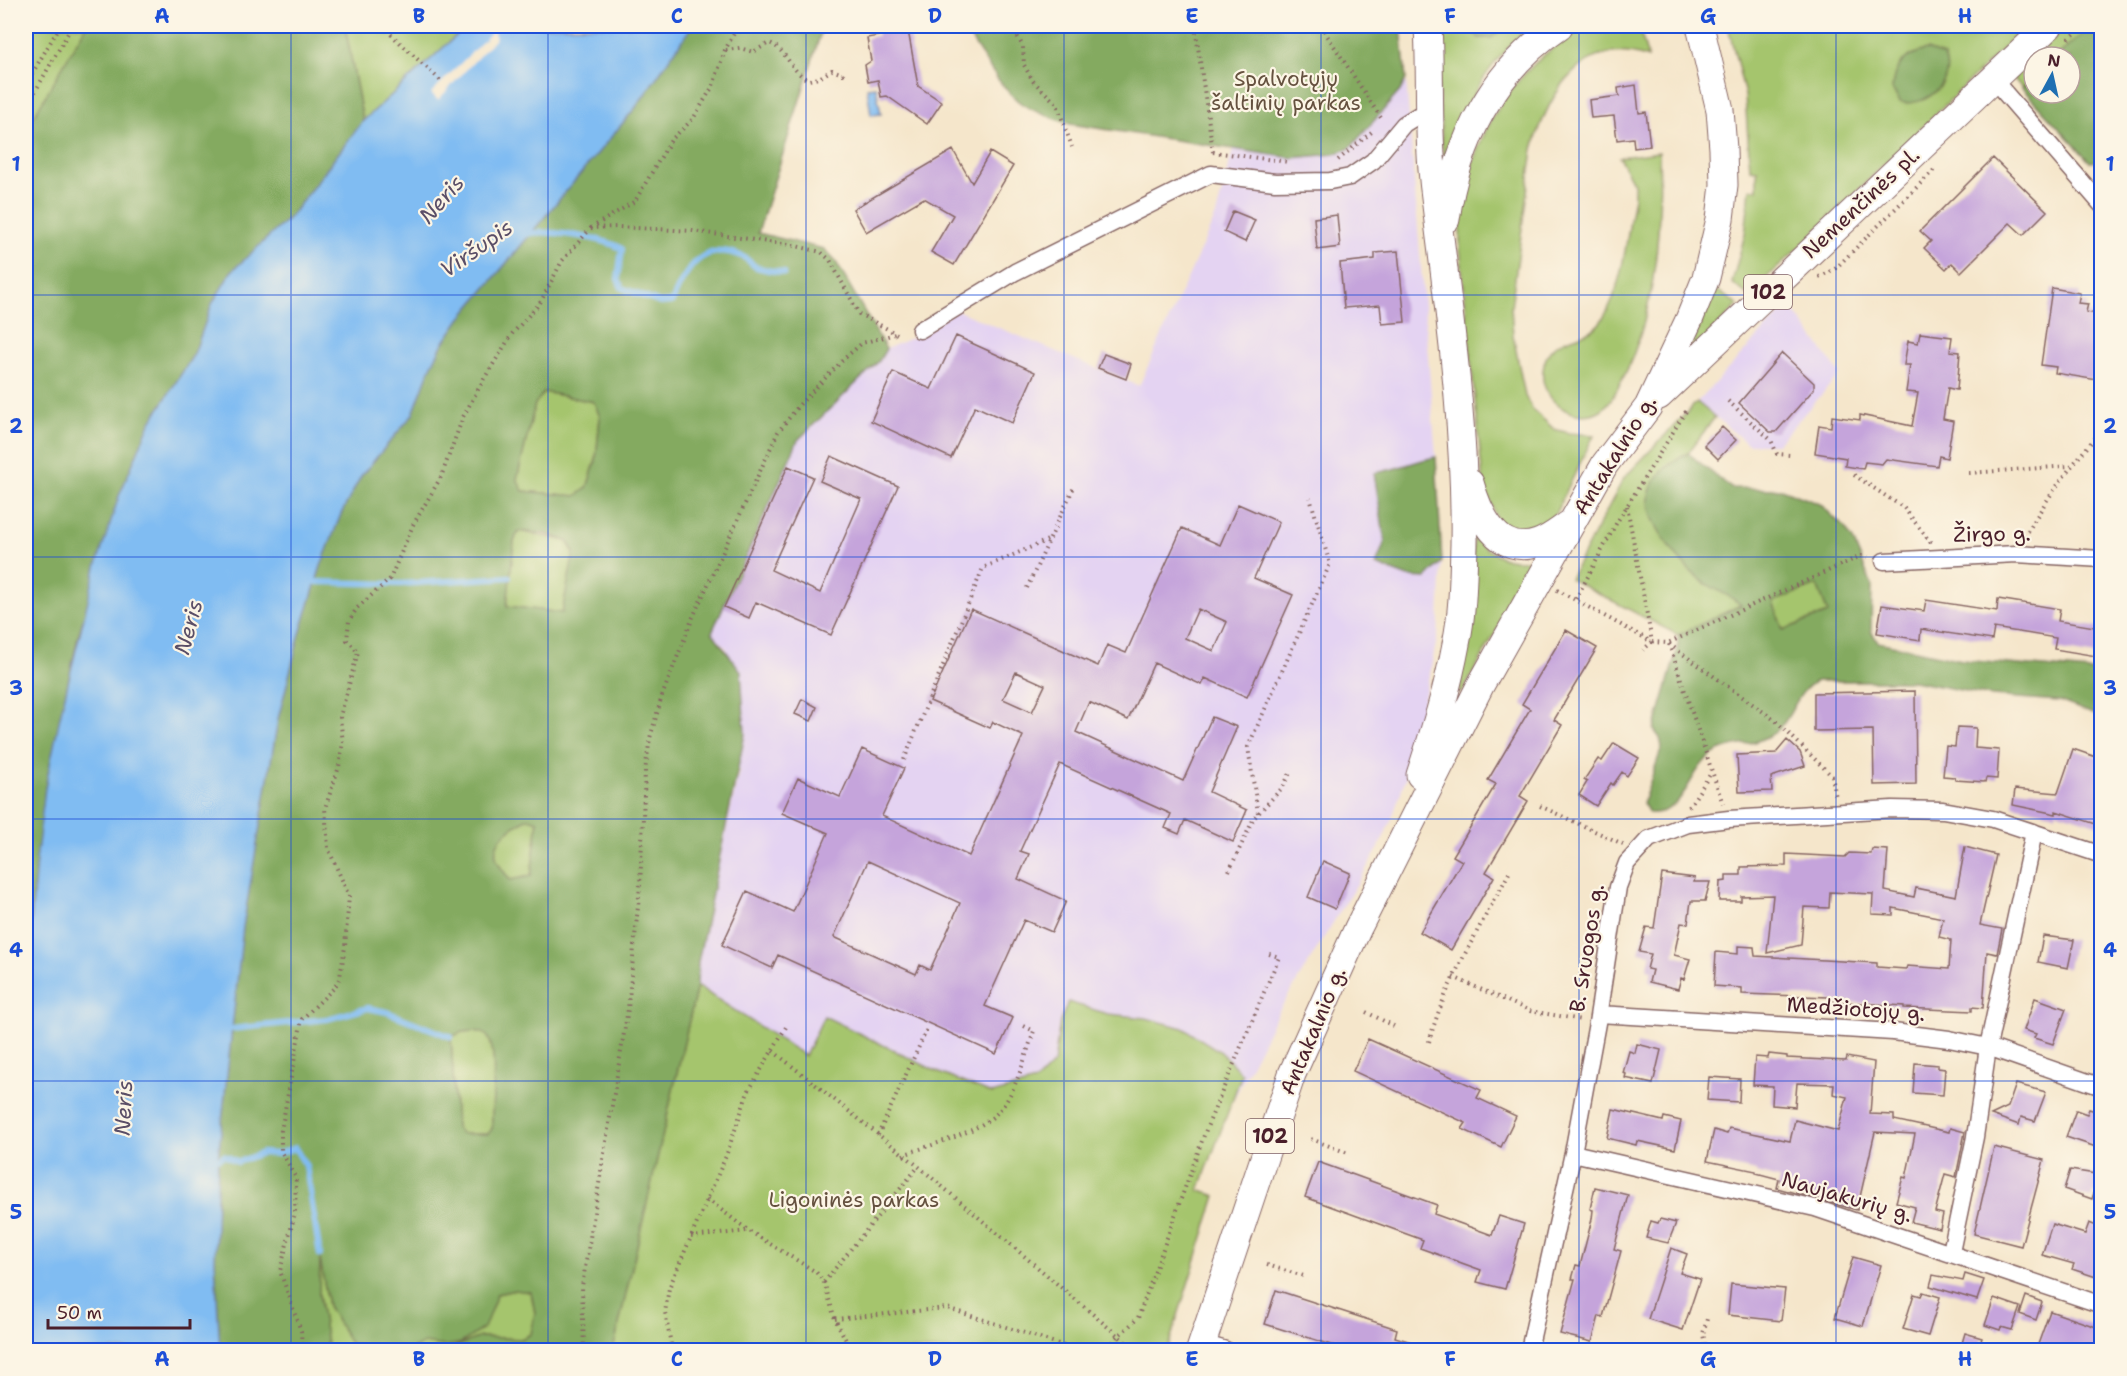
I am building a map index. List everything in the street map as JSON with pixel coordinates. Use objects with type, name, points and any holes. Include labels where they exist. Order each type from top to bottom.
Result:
[{"type":"main road","name":"Antakalnio g.","points":[[1378,885],[1414,794],[1445,693],[1457,642],[1462,592],[1463,456],[1443,247],[1435,197],[1428,26]]},
{"type":"main road","name":"102","points":[[1443,247],[1449,198],[1458,161],[1489,95],[1510,67],[1559,26]]},
{"type":"main road","name":"Antakalnio g.","points":[[1210,1348],[1292,1074],[1378,885],[1480,686],[1605,464],[1648,407],[1698,299],[1720,219],[1724,185],[1720,111],[1700,26]]},
{"type":"main road","name":"Nemenčinės pl.","points":[[1648,407],[2049,26]]},
{"type":"main road","points":[[1463,456],[1486,524],[1502,540],[1514,544],[1537,543],[1574,521]]},
{"type":"street","points":[[1992,78],[2102,205]]},
{"type":"street","points":[[920,330],[1015,272],[1211,174],[1275,182],[1330,181],[1350,177],[1372,161],[1404,124],[1417,116],[1430,114]]},
{"type":"street","name":"Žirgo g.","points":[[1884,561],[2016,554],[2102,559]]},
{"type":"street","name":"B. Sruogos g.","points":[[1529,1350],[1573,1153],[1598,1018],[1618,887],[1627,863],[1649,839],[1688,824],[1729,819],[1839,812],[1943,810],[1993,819],[2102,855]]},
{"type":"street","points":[[1951,1252],[1975,1137],[1988,1047],[2034,832]]},
{"type":"street","name":"Medžiotojų g.","points":[[1598,1018],[1893,1032],[1948,1039],[1988,1047],[2102,1087]]},
{"type":"street","name":"Naujakurių g.","points":[[1573,1153],[1815,1208],[1951,1252],[2102,1305]]},
{"type":"path","points":[[26,84],[60,26]]},
{"type":"path","points":[[26,108],[72,26]]},
{"type":"path","points":[[382,26],[442,82]]},
{"type":"path","points":[[302,1350],[301,1331],[280,1271],[295,1213],[296,1178],[281,1152],[281,1131],[302,1021],[334,987],[340,976],[349,913],[349,896],[328,848],[325,808],[339,767],[343,742],[340,717],[358,652],[347,640],[349,621],[370,595],[385,586],[390,579],[413,525],[441,477],[463,417],[512,334],[540,303],[562,261],[583,235],[635,201],[671,140],[698,111],[712,86],[725,50],[738,26]]},
{"type":"path","points":[[1012,26],[1023,47],[1024,65],[1033,81],[1057,104],[1072,147]]},
{"type":"path","points":[[1195,26],[1213,152],[1211,174]]},
{"type":"path","points":[[1321,26],[1383,121]]},
{"type":"path","points":[[725,50],[740,48],[753,52],[769,43],[776,45],[796,72],[809,80],[819,78],[832,70],[843,74],[844,70]]},
{"type":"path","points":[[1331,161],[1341,159],[1391,113]]},
{"type":"path","points":[[1213,152],[1291,163]]},
{"type":"path","points":[[591,228],[618,226],[693,231],[766,241],[820,252],[830,260],[859,314],[897,334]]},
{"type":"path","points":[[2097,296],[2096,306],[2102,306]]},
{"type":"path","points":[[584,1350],[582,1286],[628,1009],[640,886],[645,771],[651,738],[663,696],[700,601],[778,432],[800,404],[844,358],[862,343],[920,330]]},
{"type":"path","points":[[1728,401],[1771,440],[1777,454],[1790,455]]},
{"type":"path","points":[[1576,599],[1627,506],[1688,408]]},
{"type":"path","points":[[2016,554],[2040,509],[2070,466],[2102,430]]},
{"type":"path","points":[[1969,473],[2070,466]]},
{"type":"path","points":[[1854,475],[1904,508],[1942,558]]},
{"type":"path","points":[[1027,588],[1074,488]]},
{"type":"path","points":[[1258,813],[1248,747],[1330,564],[1310,498]]},
{"type":"path","points":[[1627,506],[1652,642]]},
{"type":"path","points":[[904,760],[983,568],[1050,539]]},
{"type":"path","points":[[1558,590],[1652,642],[1668,643],[1862,556],[1884,561]]},
{"type":"path","points":[[1643,650],[1652,642]]},
{"type":"path","points":[[1668,643],[1729,819]]},
{"type":"path","points":[[1668,643],[1776,721],[1832,776],[1839,812]]},
{"type":"path","points":[[1229,871],[1258,813],[1283,788],[1290,773]]},
{"type":"path","points":[[1688,824],[1687,810],[1712,773]]},
{"type":"path","points":[[1540,806],[1623,844]]},
{"type":"path","points":[[1429,1042],[1436,1014],[1453,977],[1509,873]]},
{"type":"path","points":[[1103,1350],[1138,1318],[1207,1127],[1279,957],[1269,954]]},
{"type":"path","points":[[1453,977],[1530,1011],[1598,1018]]},
{"type":"path","points":[[1366,1012],[1394,1026]]},
{"type":"path","points":[[903,1156],[981,1125],[1000,1110],[1014,1083],[1034,1031],[1022,1025]]},
{"type":"path","points":[[672,1350],[666,1323],[665,1300],[726,1156],[748,1092],[786,1027]]},
{"type":"path","points":[[878,1135],[928,1027]]},
{"type":"path","points":[[773,1051],[918,1167],[1135,1350]]},
{"type":"path","points":[[1311,1139],[1348,1153]]},
{"type":"path","points":[[824,1282],[918,1167]]},
{"type":"path","points":[[707,1199],[749,1231],[816,1272],[824,1282],[835,1319],[851,1350]]},
{"type":"path","points":[[691,1237],[749,1231]]},
{"type":"path","points":[[1267,1265],[1307,1277]]},
{"type":"path","points":[[835,1319],[947,1308],[1077,1350]]},
{"type":"path","points":[[1706,1350],[1703,1334],[1707,1319]]},
{"type":"shaded area","points":[[1406,79],[1436,457],[1420,460],[1399,469],[1374,473],[1385,541],[1376,564],[1425,578],[1442,562],[1438,634],[1409,768],[1391,821],[1377,851],[1277,1014],[1226,1114],[1199,1190],[1216,1196],[1167,1350],[613,1350],[697,986],[698,962],[739,771],[727,649],[712,632],[798,440],[879,361],[886,349],[925,332],[956,310],[1139,386],[1216,215],[1233,149],[1292,158],[1335,154],[1350,148],[1400,91]]},
{"type":"shaded area","points":[[1789,304],[1840,374],[1777,444],[1748,444],[1697,402]]},
{"type":"green space","points":[[26,26],[86,26],[26,130]]},
{"type":"green space","points":[[86,26],[345,26],[363,121],[291,216],[231,272],[212,304],[194,354],[150,423],[119,496],[78,637],[45,788],[30,935],[26,1121],[26,130]]},
{"type":"green space","points":[[345,26],[467,26],[363,121]]},
{"type":"green space","points":[[692,26],[823,26],[758,233],[824,249],[836,262],[886,349],[879,361],[798,440],[712,632],[741,671],[745,734],[698,962],[697,986],[613,1350],[447,1350],[480,1337],[521,1339],[531,1334],[535,1313],[531,1292],[515,1290],[497,1294],[484,1328],[461,1343],[445,1346],[424,1343],[411,1350],[373,1350],[350,1343],[328,1306],[320,1259],[319,1294],[328,1350],[220,1350],[215,1261],[218,1159],[243,927],[278,719],[299,637],[321,566],[341,514],[361,476],[413,414],[429,371],[442,345],[460,319],[636,107]],"holes":[[[544,392],[594,402],[600,417],[596,460],[587,488],[576,496],[523,491],[517,479],[535,404]],[[518,531],[546,534],[567,541],[574,552],[562,613],[507,606],[514,542]],[[528,818],[538,821],[531,876],[510,880],[498,863],[495,853],[496,846],[504,834]],[[462,1032],[480,1032],[488,1037],[492,1047],[494,1069],[492,1129],[488,1134],[461,1134],[456,1128],[451,1037]]]},
{"type":"green space","name":"Spalvotųjų šaltinių parkas","points":[[962,26],[1401,26],[1406,79],[1400,91],[1350,148],[1335,154],[1292,158],[1070,124],[1040,113],[1022,104],[1005,88]]},
{"type":"green space","points":[[1434,26],[1465,26],[1479,38],[1491,38],[1506,26],[1531,26],[1500,57],[1476,91],[1466,109],[1444,170]]},
{"type":"green space","points":[[1465,26],[1506,26],[1491,38],[1479,38]]},
{"type":"green space","points":[[1589,26],[1639,26],[1648,58],[1625,53],[1605,54],[1587,62],[1572,74],[1559,90],[1548,108],[1533,149],[1511,307],[1513,335],[1525,396],[1533,410],[1554,429],[1594,435],[1555,514],[1540,529],[1522,534],[1498,522],[1483,482],[1460,247],[1462,213],[1468,180],[1478,148],[1493,117],[1534,65],[1560,43]]},
{"type":"green space","points":[[1728,26],[2026,26],[1783,263],[1747,294],[1732,283],[1745,234],[1750,189],[1757,189],[1757,170],[1750,169],[1745,95]]},
{"type":"green space","points":[[2066,26],[2092,26],[2070,45],[2045,45]]},
{"type":"green space","points":[[2092,26],[2101,26],[2102,161],[2090,162],[2038,105],[2082,105],[2082,45],[2070,45]]},
{"type":"green space","points":[[1927,50],[1944,56],[1947,66],[1942,84],[1928,97],[1919,101],[1900,102],[1892,89],[1898,68],[1907,58]]},
{"type":"green space","points":[[2022,66],[2022,88],[2013,78]]},
{"type":"green space","points":[[1659,152],[1659,212],[1654,273],[1641,333],[1631,361],[1611,400],[1601,410],[1591,414],[1580,415],[1570,412],[1552,400],[1547,391],[1543,381],[1546,357],[1559,343],[1595,328],[1602,320],[1615,293],[1634,197],[1634,184],[1619,157]]},
{"type":"green space","points":[[1714,288],[1738,305],[1687,358]]},
{"type":"green space","points":[[544,392],[594,402],[600,417],[596,460],[587,488],[576,496],[523,491],[517,479],[535,404]]},
{"type":"green space","points":[[1697,402],[1715,417],[1688,453],[1671,463],[1658,477],[1649,500],[1653,519],[1677,556],[1704,583],[1729,595],[1741,605],[1678,635],[1570,579],[1624,478]]},
{"type":"green space","points":[[1688,453],[1731,488],[1781,489],[1820,504],[1845,528],[1853,540],[1872,586],[1871,631],[1878,642],[1962,660],[2101,672],[2101,717],[2059,701],[1992,696],[1913,681],[1817,681],[1804,691],[1786,720],[1774,733],[1758,741],[1716,752],[1695,774],[1678,801],[1661,812],[1649,813],[1643,803],[1662,747],[1660,738],[1654,730],[1678,647],[1678,635],[1741,605],[1697,577],[1678,558],[1655,523],[1649,501],[1652,485],[1668,466]],"holes":[[[1817,585],[1828,613],[1783,630],[1773,602]]]},
{"type":"green space","points":[[1436,457],[1442,562],[1426,578],[1408,577],[1376,565],[1385,541],[1374,473]]},
{"type":"green space","points":[[518,531],[567,541],[574,553],[562,613],[506,606],[514,542]]},
{"type":"green space","points":[[1474,538],[1488,550],[1502,557],[1535,561],[1462,693],[1459,692]]},
{"type":"green space","points":[[1817,585],[1828,613],[1783,630],[1772,602]]},
{"type":"green space","points":[[528,818],[538,821],[531,876],[510,880],[498,863],[495,853],[496,846],[504,834]]},
{"type":"green space","name":"Ligoninės parkas","points":[[697,986],[805,1056],[824,1016],[942,1074],[992,1094],[1035,1082],[1054,1063],[1060,1022],[1068,1002],[1108,1014],[1146,1018],[1183,1028],[1221,1052],[1242,1074],[1199,1190],[1216,1196],[1167,1350],[613,1350]]},
{"type":"green space","points":[[473,1031],[486,1035],[492,1047],[494,1069],[492,1129],[488,1134],[461,1134],[456,1128],[451,1037],[462,1032]]},
{"type":"green space","points":[[320,1255],[328,1306],[350,1343],[373,1350],[328,1350],[319,1294]]},
{"type":"green space","points":[[515,1290],[531,1292],[535,1313],[531,1334],[521,1339],[480,1337],[447,1350],[411,1350],[424,1343],[445,1346],[490,1309],[497,1294]]},
{"type":"water","name":"Neris","points":[[467,26],[692,26],[636,107],[460,319],[442,345],[429,371],[413,414],[361,476],[341,514],[321,566],[299,637],[278,719],[243,927],[218,1159],[215,1261],[220,1350],[26,1350],[26,1121],[30,935],[36,861],[45,788],[61,712],[96,567],[119,496],[150,423],[194,354],[212,304],[231,272],[291,216],[363,121]]},
{"type":"water","points":[[876,87],[881,114],[871,115],[867,88]]},
{"type":"pier","points":[[493,31],[496,38],[438,100],[431,93]]},
{"type":"building","points":[[876,26],[898,26],[900,32],[908,30],[918,86],[942,102],[927,124],[887,96],[881,97],[878,80],[868,82],[865,65],[871,61],[867,38],[878,36]]},
{"type":"building","points":[[1636,85],[1639,113],[1646,112],[1650,146],[1634,148],[1633,138],[1617,140],[1614,116],[1591,118],[1589,100],[1619,96],[1618,88]]},
{"type":"building","points":[[953,150],[972,183],[990,152],[1013,166],[954,265],[931,252],[953,215],[924,198],[866,232],[853,209]]},
{"type":"building","points":[[1993,158],[2047,211],[2023,235],[2010,223],[1961,272],[1952,263],[1946,269],[1924,248],[1931,241],[1920,231]]},
{"type":"building","points":[[1233,211],[1255,220],[1245,242],[1224,232]]},
{"type":"building","points":[[1337,215],[1340,247],[1317,250],[1314,218]]},
{"type":"building","points":[[1398,251],[1405,322],[1382,324],[1380,305],[1344,308],[1340,263],[1375,259],[1375,253]]},
{"type":"building","points":[[2052,288],[2080,293],[2078,303],[2088,304],[2086,312],[2102,315],[2102,370],[2099,370],[2097,380],[2055,373],[2056,367],[2041,365]]},
{"type":"building","points":[[1920,333],[1952,337],[1950,351],[1960,352],[1957,390],[1948,388],[1943,419],[1953,421],[1947,458],[1939,456],[1937,466],[1886,459],[1882,464],[1865,462],[1863,469],[1845,466],[1846,458],[1815,453],[1819,425],[1831,427],[1832,416],[1860,420],[1860,415],[1912,426],[1918,393],[1906,392],[1910,365],[1904,365],[1908,341],[1918,343]]},
{"type":"building","points":[[956,336],[1035,372],[1012,423],[975,406],[951,458],[871,421],[893,372],[931,389]]},
{"type":"building","points":[[1782,353],[1814,383],[1814,389],[1776,432],[1770,432],[1739,403]]},
{"type":"building","points":[[1104,354],[1131,364],[1126,379],[1098,368]]},
{"type":"building","points":[[1722,427],[1736,440],[1718,459],[1704,445]]},
{"type":"building","points":[[831,456],[898,486],[831,635],[756,602],[749,618],[724,607],[788,466],[813,477],[771,570],[820,593],[861,499],[820,481]]},
{"type":"building","points":[[1238,504],[1279,522],[1254,578],[1293,595],[1247,697],[1205,678],[1202,685],[1154,663],[1128,720],[1089,702],[1076,732],[1183,781],[1212,717],[1237,727],[1209,792],[1247,810],[1233,842],[1185,820],[1179,834],[1165,828],[1171,814],[1060,764],[1020,851],[1029,854],[1018,879],[1066,901],[1052,932],[1024,920],[985,1006],[1013,1018],[996,1054],[778,955],[772,968],[722,945],[747,891],[793,912],[828,833],[782,813],[798,778],[840,797],[862,749],[904,768],[882,816],[969,856],[1023,736],[993,722],[990,728],[930,701],[971,609],[1098,666],[1107,645],[1126,653],[1182,528],[1220,545]],"holes":[[[1198,609],[1227,622],[1214,651],[1185,638]],[[1016,672],[1045,685],[1032,712],[1003,699]],[[868,861],[960,903],[930,970],[920,965],[916,974],[834,937]]]},
{"type":"building","points":[[1998,599],[2060,609],[2058,621],[2101,628],[2096,656],[2054,649],[2056,638],[1994,628],[1992,640],[1921,629],[1920,640],[1877,633],[1882,605],[1924,611],[1926,600],[1997,611]]},
{"type":"building","points":[[1566,630],[1597,648],[1554,720],[1562,725],[1520,796],[1528,801],[1486,872],[1494,877],[1451,950],[1420,932],[1462,861],[1453,856],[1496,784],[1488,780],[1530,709],[1522,704]]},
{"type":"building","points":[[1915,691],[1916,784],[1874,785],[1873,730],[1814,731],[1814,693]]},
{"type":"building","points":[[802,699],[817,707],[811,721],[795,714]]},
{"type":"building","points":[[1957,727],[1976,728],[1975,748],[1999,750],[1997,779],[1986,778],[1985,782],[1955,780],[1954,777],[1943,776],[1946,746],[1955,747]]},
{"type":"building","points":[[1787,740],[1800,752],[1805,766],[1771,777],[1772,791],[1739,792],[1737,755],[1776,753]]},
{"type":"building","points":[[1614,743],[1639,758],[1627,776],[1622,772],[1613,785],[1611,783],[1596,806],[1579,795],[1587,782],[1584,780],[1598,759],[1602,761]]},
{"type":"building","points":[[2073,749],[2102,759],[2102,826],[2056,811],[2056,814],[2013,805],[2015,789],[2058,793]]},
{"type":"building","points":[[1965,847],[1996,855],[1980,925],[2002,929],[1997,954],[1987,952],[1983,1008],[1972,1007],[1972,1011],[1904,1008],[1904,1006],[1829,1001],[1829,997],[1742,994],[1742,988],[1714,986],[1716,952],[1738,954],[1738,946],[1754,947],[1755,956],[1877,963],[1877,967],[1906,969],[1907,966],[1949,969],[1951,940],[1939,937],[1943,918],[1893,908],[1893,915],[1872,914],[1873,894],[1830,892],[1829,908],[1804,907],[1801,945],[1767,953],[1773,895],[1741,896],[1741,901],[1719,901],[1720,882],[1726,881],[1726,875],[1741,875],[1741,867],[1786,866],[1786,854],[1845,857],[1849,853],[1871,854],[1872,849],[1888,850],[1885,891],[1914,897],[1916,888],[1956,896]]},
{"type":"building","points":[[1323,861],[1350,873],[1335,909],[1308,897]]},
{"type":"building","points":[[1662,874],[1695,878],[1694,882],[1710,882],[1705,901],[1691,901],[1688,924],[1681,923],[1674,955],[1690,959],[1684,979],[1681,978],[1678,989],[1649,982],[1652,970],[1647,969],[1651,954],[1639,952],[1646,927],[1654,928]]},
{"type":"building","points":[[2043,936],[2074,940],[2068,968],[2038,962]]},
{"type":"building","points":[[2035,998],[2066,1009],[2053,1044],[2034,1038],[2036,1034],[2024,1030]]},
{"type":"building","points":[[1368,1039],[1481,1090],[1477,1098],[1516,1116],[1501,1147],[1462,1129],[1466,1123],[1353,1071]]},
{"type":"building","points":[[1637,1044],[1661,1050],[1653,1084],[1625,1078],[1626,1074],[1623,1073],[1629,1051],[1635,1053]]},
{"type":"building","points":[[1769,1054],[1787,1056],[1787,1058],[1846,1061],[1847,1057],[1874,1062],[1870,1114],[1894,1115],[1894,1120],[1949,1132],[1950,1128],[1965,1132],[1956,1177],[1945,1174],[1935,1212],[1943,1214],[1940,1229],[1911,1222],[1915,1207],[1896,1202],[1903,1177],[1906,1178],[1915,1134],[1875,1132],[1857,1210],[1777,1188],[1779,1179],[1756,1173],[1756,1171],[1707,1161],[1714,1130],[1727,1134],[1729,1128],[1790,1141],[1795,1120],[1838,1131],[1847,1097],[1833,1094],[1834,1084],[1797,1083],[1795,1107],[1772,1105],[1773,1086],[1753,1085],[1755,1057],[1768,1058]]},
{"type":"building","points":[[1915,1063],[1938,1065],[1938,1068],[1945,1069],[1943,1095],[1913,1093]]},
{"type":"building","points":[[1709,1077],[1740,1079],[1739,1102],[1707,1100]]},
{"type":"building","points":[[2016,1084],[2046,1092],[2035,1121],[2021,1117],[2019,1125],[1991,1115],[2008,1107]]},
{"type":"building","points":[[1613,1109],[1663,1121],[1664,1117],[1681,1121],[1675,1149],[1637,1141],[1636,1145],[1607,1138]]},
{"type":"building","points":[[2089,1109],[2102,1113],[2102,1140],[2099,1148],[2066,1137],[2076,1110],[2087,1114]]},
{"type":"building","points":[[1994,1147],[2044,1160],[2021,1246],[1974,1234]]},
{"type":"building","points":[[1318,1162],[1437,1205],[1434,1214],[1492,1235],[1499,1216],[1524,1224],[1505,1289],[1477,1282],[1481,1270],[1420,1248],[1423,1240],[1305,1197]]},
{"type":"building","points":[[2070,1170],[2102,1175],[2102,1195],[2094,1193],[2092,1199],[2064,1189]]},
{"type":"building","points":[[1595,1187],[1628,1195],[1614,1249],[1621,1251],[1603,1317],[1599,1316],[1592,1342],[1560,1334],[1575,1279],[1572,1279],[1576,1265],[1580,1266],[1592,1219],[1593,1210],[1590,1209]]},
{"type":"building","points":[[1660,1219],[1676,1223],[1668,1243],[1646,1238],[1651,1221],[1658,1223]]},
{"type":"building","points":[[2089,1223],[2102,1228],[2102,1279],[2072,1269],[2074,1264],[2042,1255],[2052,1224],[2085,1234]]},
{"type":"building","points":[[1671,1248],[1687,1254],[1680,1273],[1700,1279],[1683,1330],[1648,1319]]},
{"type":"building","points":[[1853,1257],[1881,1265],[1863,1326],[1835,1318]]},
{"type":"building","points":[[1965,1274],[1984,1280],[1977,1300],[1930,1286],[1933,1275],[1963,1281]]},
{"type":"building","points":[[1731,1284],[1785,1289],[1781,1321],[1728,1315]]},
{"type":"building","points":[[1276,1290],[1397,1329],[1395,1337],[1428,1347],[1427,1350],[1348,1350],[1265,1324]]},
{"type":"building","points":[[1923,1292],[1940,1297],[1928,1336],[1903,1329],[1914,1294],[1921,1296]]},
{"type":"building","points":[[2026,1296],[2042,1302],[2036,1320],[2020,1314]]},
{"type":"building","points":[[1994,1298],[2020,1307],[2012,1330],[2001,1327],[2000,1330],[1985,1325]]},
{"type":"building","points":[[2050,1311],[2102,1329],[2102,1350],[2036,1350]]},
{"type":"building","points":[[1965,1333],[1982,1338],[1978,1350],[1960,1350]]},
{"type":"waterway","name":"Viršupis","points":[[527,234],[547,233],[575,236],[603,241],[622,249],[618,279],[622,288],[660,303],[672,302],[682,280],[696,261],[715,252],[727,252],[741,256],[756,267],[784,273]]},
{"type":"waterway","points":[[316,582],[401,584],[509,577]]},
{"type":"waterway","points":[[231,1029],[327,1019],[368,1008],[387,1012],[451,1037]]},
{"type":"waterway","points":[[218,1159],[224,1155],[238,1162],[262,1153],[277,1154],[295,1148],[306,1166],[320,1255]]}]
